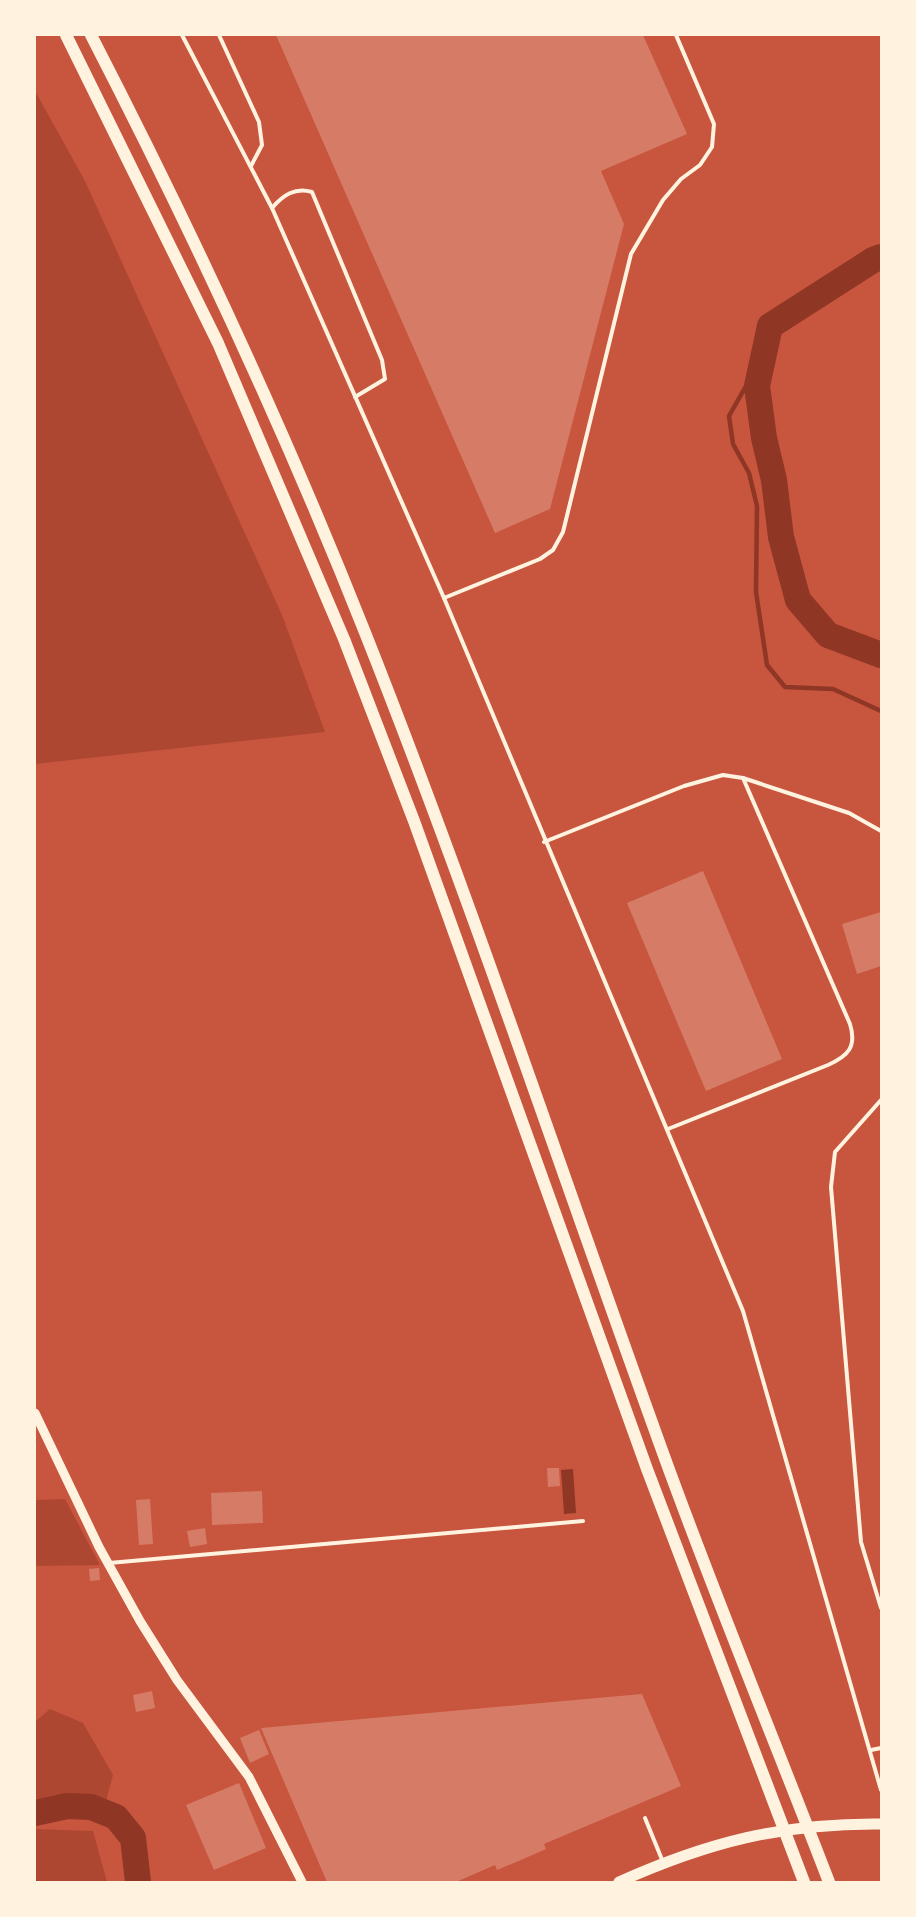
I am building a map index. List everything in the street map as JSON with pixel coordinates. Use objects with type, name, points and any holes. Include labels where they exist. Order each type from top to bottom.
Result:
[{"type":"highway","points":[[66,35],[218,343],[344,639],[414,822],[647,1469],[804,1882]]},
{"type":"highway","points":[[91,35],[196,246],[297,469],[364,631],[434,814],[665,1461],[829,1882]]},
{"type":"main road","points":[[619,1882],[663,1862],[727,1841],[791,1828],[881,1824]]},
{"type":"street","points":[[35,1413],[109,1563],[140,1620],[177,1680],[249,1777],[302,1882]]},
{"type":"lane","points":[[182,35],[272,208],[444,598],[544,842],[668,1129],[743,1311],[881,1790]]},
{"type":"lane","points":[[219,35],[259,122],[262,145],[251,166]]},
{"type":"lane","points":[[444,598],[540,559],[553,550],[563,532],[631,254],[663,200],[681,179],[700,165],[712,147],[714,124],[676,35]]},
{"type":"lane","points":[[272,208],[282,196],[294,191],[312,192],[382,360],[385,372],[385,379],[378,385],[355,397]]},
{"type":"lane","points":[[544,842],[684,786],[723,775],[744,778],[849,813],[881,830]]},
{"type":"lane","points":[[668,1129],[828,1065],[844,1057],[852,1047],[850,1024],[744,778]]},
{"type":"lane","points":[[881,1100],[836,1152],[831,1187],[861,1542],[881,1608]]},
{"type":"lane","points":[[109,1563],[583,1521]]},
{"type":"lane","points":[[871,1750],[881,1748]]},
{"type":"lane","points":[[645,1818],[663,1862]]},
{"type":"shaded area","points":[[35,91],[85,181],[282,615],[325,732],[35,764]]},
{"type":"shaded area","points":[[573,1469],[576,1513],[564,1514],[561,1470]]},
{"type":"shaded area","points":[[65,1499],[100,1565],[35,1566],[35,1500]]},
{"type":"shaded area","points":[[50,1709],[83,1723],[113,1775],[106,1801],[65,1796],[35,1799],[35,1722]]},
{"type":"shaded area","points":[[35,1829],[93,1831],[107,1882],[35,1882]]},
{"type":"building","points":[[276,35],[643,35],[687,134],[601,171],[624,224],[550,509],[495,533]]},
{"type":"building","points":[[703,871],[782,1059],[706,1091],[627,903]]},
{"type":"building","points":[[881,912],[881,966],[857,974],[842,924]]},
{"type":"building","points":[[547,1468],[559,1468],[560,1486],[548,1487]]},
{"type":"building","points":[[262,1491],[263,1523],[212,1525],[211,1493]]},
{"type":"building","points":[[150,1499],[153,1544],[139,1545],[136,1500]]},
{"type":"building","points":[[205,1528],[207,1544],[190,1547],[187,1531]]},
{"type":"building","points":[[99,1568],[100,1580],[90,1581],[89,1569]]},
{"type":"building","points":[[152,1691],[155,1708],[136,1712],[133,1695]]},
{"type":"building","points":[[642,1694],[681,1786],[544,1844],[546,1849],[521,1860],[497,1870],[495,1865],[456,1882],[327,1882],[261,1728]]},
{"type":"building","points":[[259,1730],[269,1754],[250,1763],[240,1738]]},
{"type":"building","points":[[239,1783],[266,1848],[214,1870],[186,1805]]},
{"type":"waterway","points":[[881,257],[873,260],[770,326],[757,386],[764,438],[774,480],[781,537],[798,600],[828,635],[881,655]]},
{"type":"waterway","points":[[763,356],[729,416],[733,444],[749,473],[757,506],[756,592],[767,665],[785,687],[833,689],[881,711]]},
{"type":"waterway","points":[[35,1813],[67,1806],[91,1807],[116,1817],[133,1838],[138,1882]]}]
